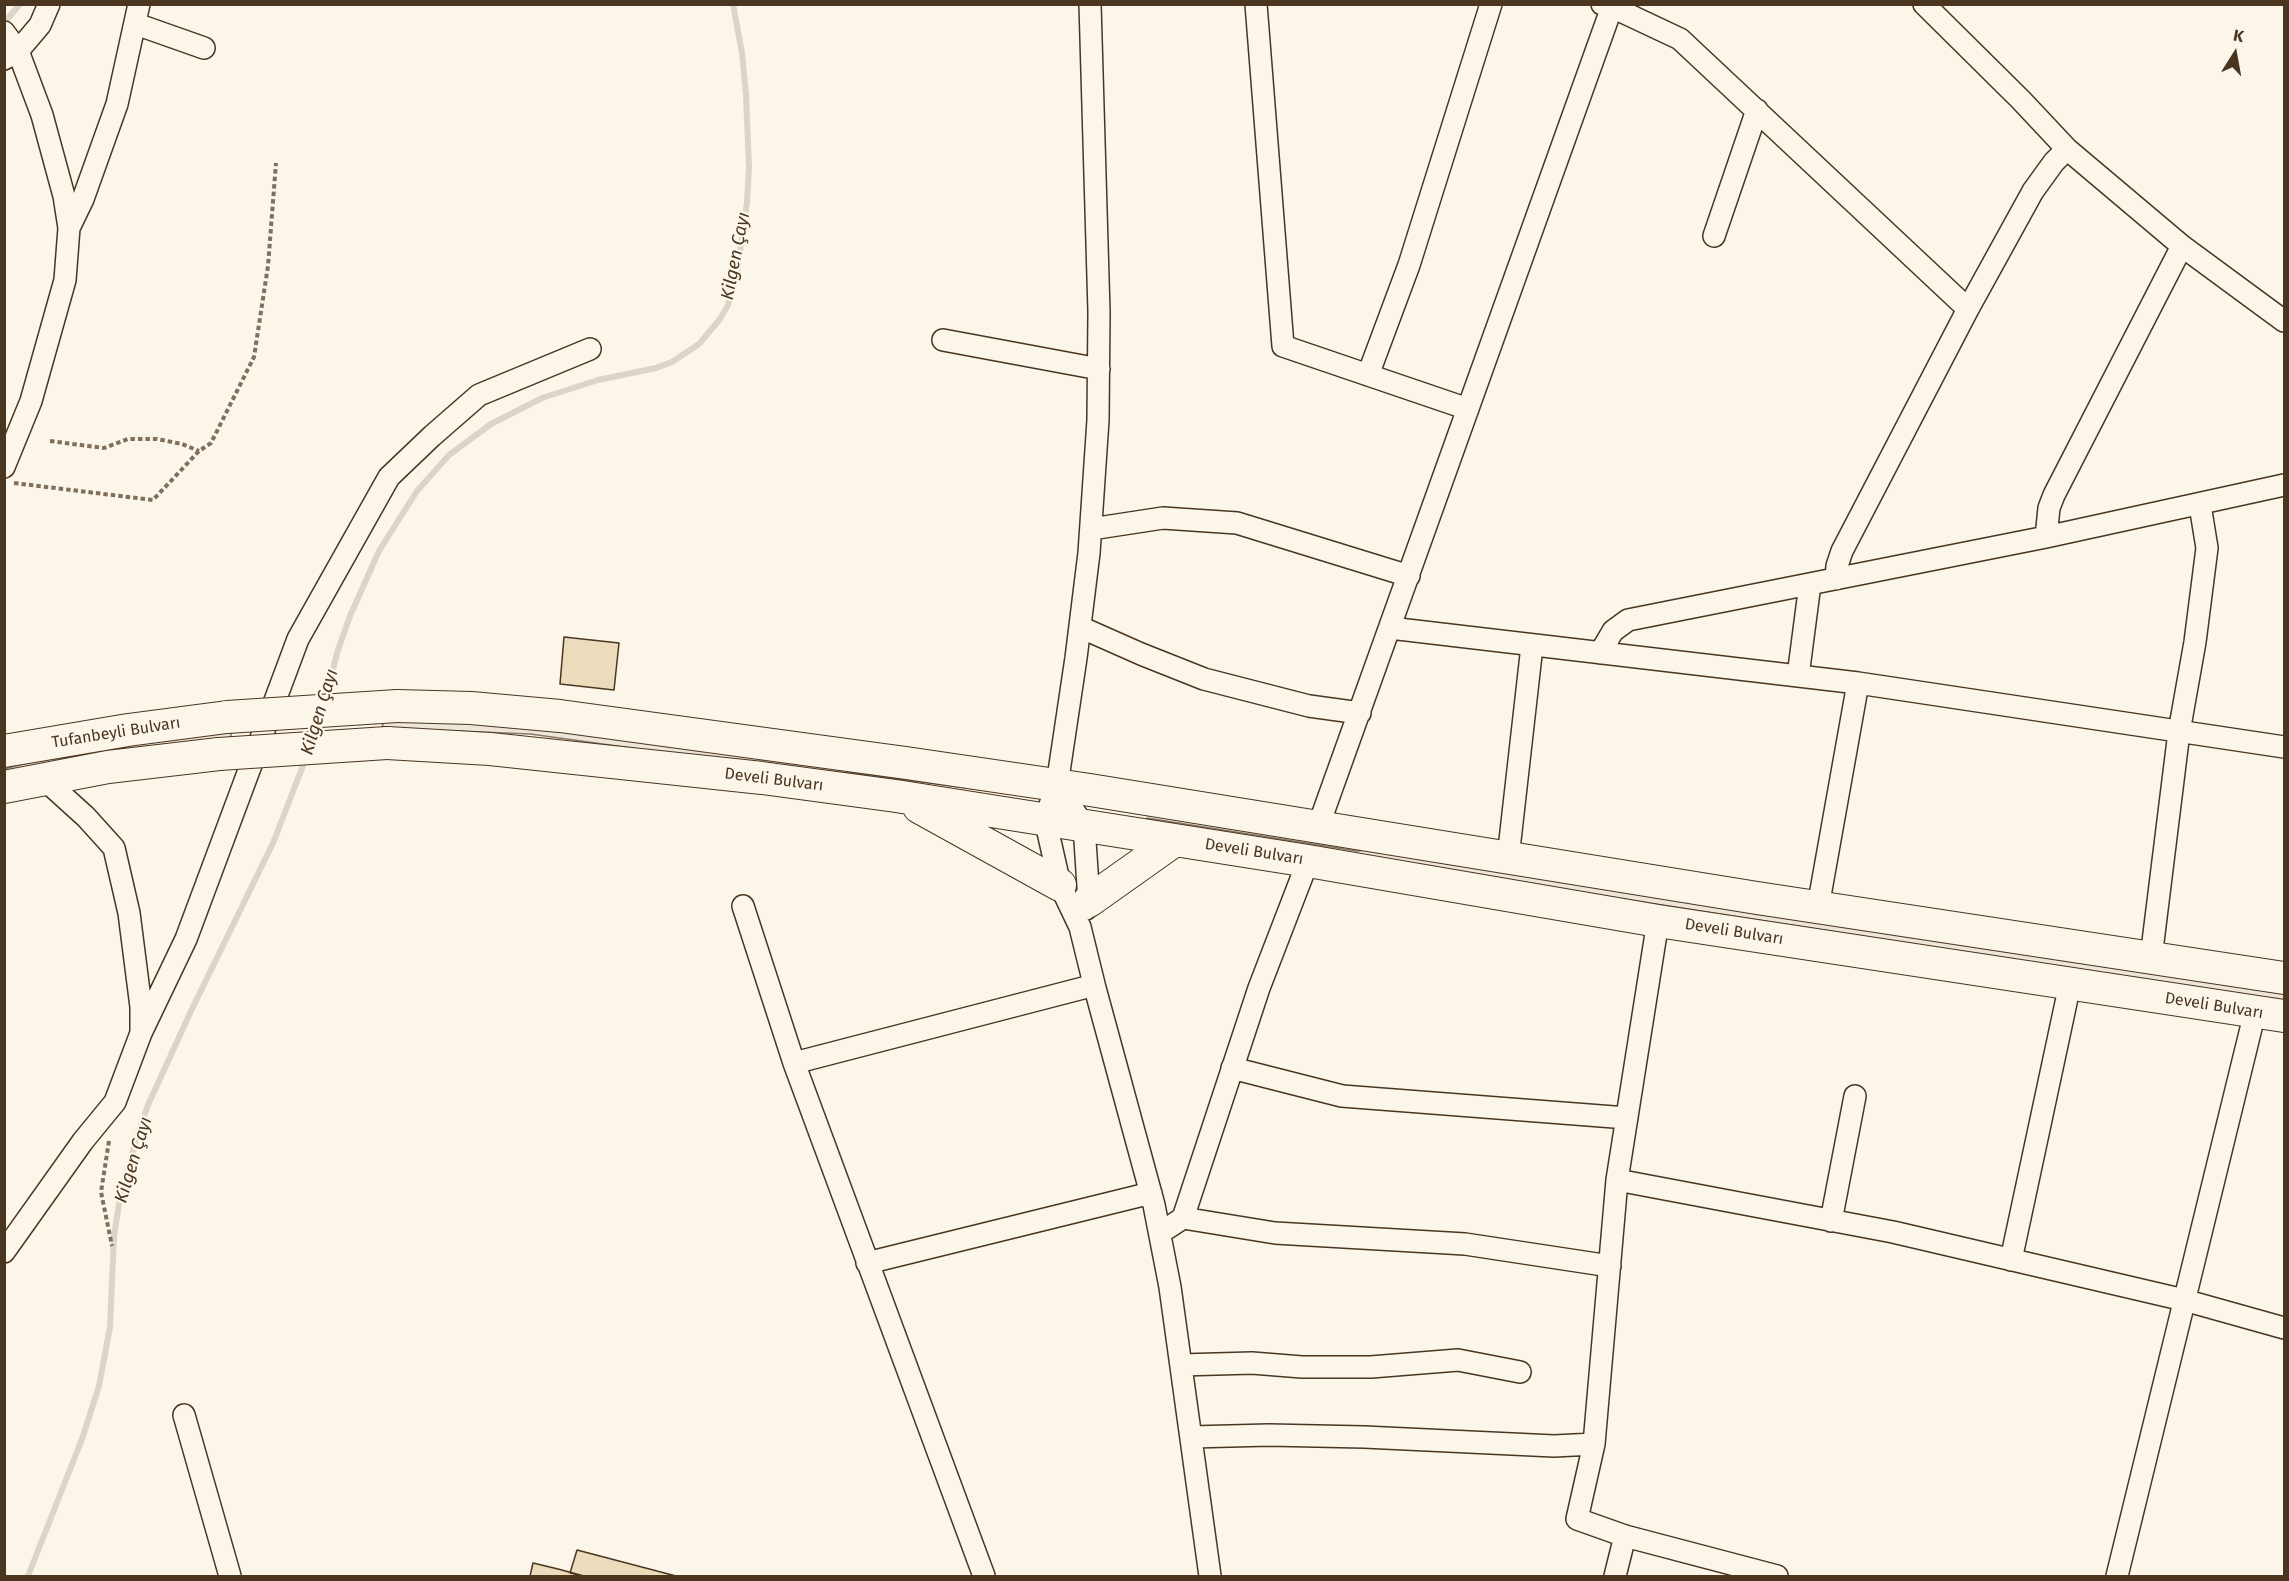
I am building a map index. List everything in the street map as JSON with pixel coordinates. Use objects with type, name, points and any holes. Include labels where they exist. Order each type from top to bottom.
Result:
[{"type":"highway","name":"Develi Bulvarı","points":[[227,717],[397,706],[471,708],[560,716],[1057,785],[1818,907],[2284,978]]},
{"type":"highway","name":"Tufanbeyli Bulvarı","points":[[4,751],[116,732],[227,717]]},
{"type":"highway","name":"Develi Bulvarı","points":[[219,754],[387,743],[501,750],[762,778],[1045,819],[1658,921],[2270,1014]]},
{"type":"highway","name":"Tufanbeyli Bulvarı","points":[[4,787],[108,767],[219,754]]},
{"type":"highway","points":[[897,796],[1060,885]]},
{"type":"highway","points":[[1085,914],[1175,840]]},
{"type":"street","points":[[11,55],[40,25],[49,4]]},
{"type":"street","points":[[1085,914],[1060,885],[1045,819],[1057,785],[1080,627],[1091,529],[1098,420],[1096,145],[1090,4]]},
{"type":"street","points":[[1256,4],[1283,346],[1468,409]]},
{"type":"street","points":[[1368,375],[1409,264],[1491,4]]},
{"type":"street","points":[[1924,4],[2067,149],[2182,246],[2284,321]]},
{"type":"street","points":[[1318,827],[1409,576],[1609,5],[1680,39],[1968,309]]},
{"type":"street","points":[[69,228],[83,199],[117,104],[137,14],[204,48]]},
{"type":"street","points":[[4,32],[11,55],[42,115],[64,196],[69,228],[65,280],[31,401],[4,467]]},
{"type":"street","points":[[1714,236],[1757,110]]},
{"type":"street","points":[[1836,579],[1837,566],[1842,552],[1968,309],[2033,191],[2054,162],[2067,149]]},
{"type":"street","points":[[2046,537],[2047,521],[2054,495],[2182,246]]},
{"type":"street","points":[[943,340],[1098,369]]},
{"type":"street","points":[[4,1252],[83,1141],[115,1102],[141,1033],[186,939],[298,639],[389,477],[478,395],[590,349]]},
{"type":"street","points":[[1600,653],[1613,632],[1628,621],[2046,537],[2284,485]]},
{"type":"street","points":[[2151,958],[2179,732],[2207,548],[2200,505]]},
{"type":"street","points":[[1091,529],[1163,518],[1237,523],[1409,576]]},
{"type":"street","points":[[1798,676],[1810,585]]},
{"type":"street","points":[[1080,627],[1204,679],[1309,706],[1360,713]]},
{"type":"street","points":[[1390,628],[1858,683],[2284,747]]},
{"type":"street","points":[[1508,858],[1532,646]]},
{"type":"street","points":[[1818,907],[1858,683]]},
{"type":"street","points":[[44,779],[86,817],[114,848],[129,913],[141,1007],[141,1033]]},
{"type":"street","points":[[1057,785],[1084,826],[1085,914],[1095,988],[1160,1233],[1170,1287],[1210,1576]]},
{"type":"street","points":[[1160,1233],[1183,1218],[1259,988],[1308,861]]},
{"type":"street","points":[[742,906],[794,1063],[984,1576]]},
{"type":"street","points":[[1658,921],[1617,1180],[1594,1444],[1577,1519],[1625,1536],[1777,1576]]},
{"type":"street","points":[[2011,1260],[2070,984]]},
{"type":"street","points":[[794,1063],[1086,987],[1095,988]]},
{"type":"street","points":[[2117,1576],[2184,1300],[2270,1014]]},
{"type":"street","points":[[1232,1068],[1342,1096],[1627,1118]]},
{"type":"street","points":[[1831,1221],[1855,1096]]},
{"type":"street","points":[[1617,1180],[1893,1232],[2184,1300],[2284,1328]]},
{"type":"street","points":[[867,1263],[1151,1193]]},
{"type":"street","points":[[1183,1218],[1275,1233],[1465,1244],[1610,1266]]},
{"type":"street","points":[[1181,1365],[1252,1363],[1302,1367],[1371,1367],[1458,1360],[1520,1372]]},
{"type":"street","points":[[184,1415],[230,1576]]},
{"type":"street","points":[[1191,1437],[1364,1437],[1554,1446],[1594,1444]]},
{"type":"street","points":[[1615,1576],[1625,1536]]},
{"type":"path","points":[[4,482],[153,500],[199,451],[211,443],[255,357],[268,266],[276,163]]},
{"type":"path","points":[[50,441],[104,448],[128,439],[157,439],[182,444],[199,451]]},
{"type":"path","points":[[112,1246],[101,1192],[115,1102]]},
{"type":"shaded area","points":[[384,719],[462,719],[586,731],[1019,795],[862,774],[777,768],[530,734],[382,728]]},
{"type":"shaded area","points":[[231,727],[231,737],[5,773],[4,769],[50,757]]},
{"type":"shaded area","points":[[1147,818],[1357,851],[1372,849],[2284,991],[2284,1002],[1444,871],[1146,822]]},
{"type":"building","points":[[564,637],[619,643],[614,690],[560,684]]},
{"type":"building","points":[[577,1550],[676,1576],[584,1576],[570,1573]]},
{"type":"building","points":[[533,1563],[558,1569],[584,1576],[530,1576]]},
{"type":"waterway","points":[[4,23],[20,4]]},
{"type":"waterway","name":"Kilgen Çayı","points":[[324,703],[350,616],[379,551],[417,491],[449,455],[491,424],[542,398],[598,380],[656,368],[672,362],[699,344],[720,319],[728,305],[737,274],[747,202],[749,167],[742,53],[733,4]]},
{"type":"waterway","name":"Kilgen Çayı","points":[[28,1576],[82,1439],[99,1386],[110,1327],[114,1236],[119,1204],[136,1139],[148,1105],[191,1011],[273,843],[306,758]]}]
